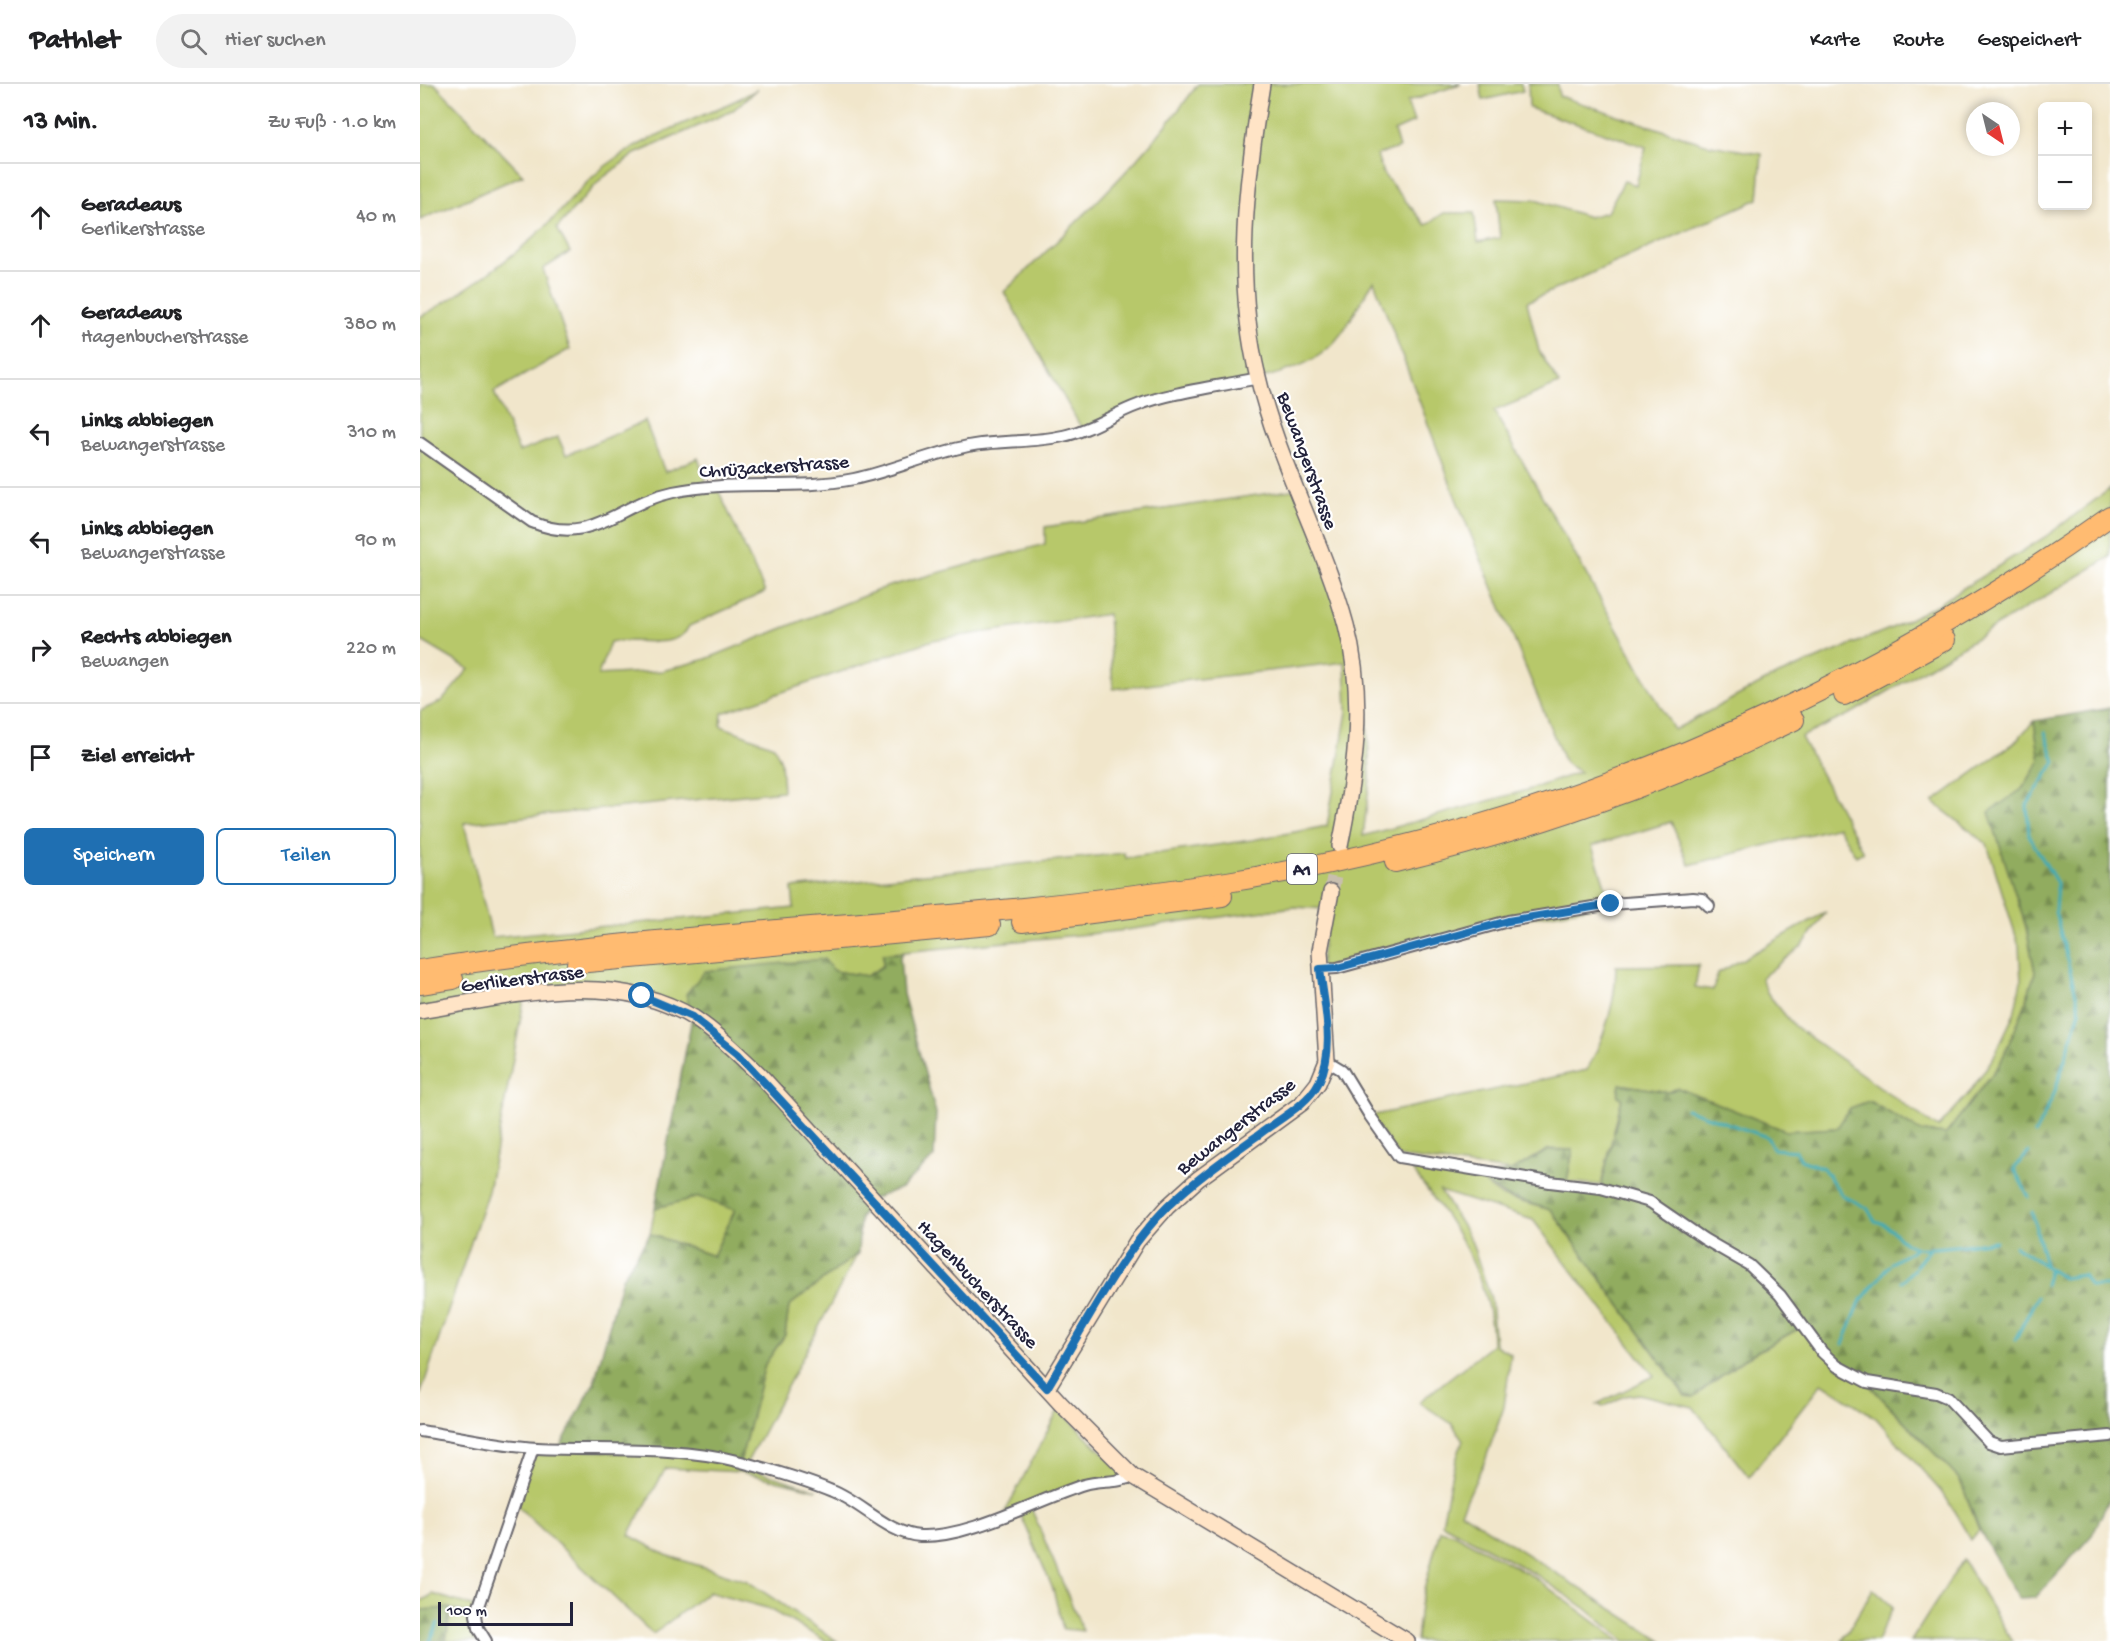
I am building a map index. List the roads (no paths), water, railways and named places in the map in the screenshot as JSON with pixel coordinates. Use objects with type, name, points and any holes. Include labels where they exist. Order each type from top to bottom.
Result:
[{"type":"highway","name":"A1","points":[[420,970],[651,941],[1004,910],[1136,895],[1305,868],[1424,841],[1518,814],[1612,782],[1704,746],[1792,706],[1942,626],[2110,516]]},
{"type":"highway","name":"A1","points":[[420,984],[610,959],[920,932],[1126,910],[1305,882],[1443,850],[1614,796],[1703,761],[1791,722],[1867,684],[1952,636],[2110,533]]},
{"type":"street","name":"Bewangerstrasse","points":[[1262,84],[1246,194],[1243,255],[1247,320],[1258,378],[1271,424],[1332,582],[1346,627],[1355,683],[1358,730],[1353,777],[1340,846]]},
{"type":"street","name":"Chrüzackerstrasse","points":[[420,443],[532,522],[549,529],[568,532],[584,529],[647,500],[672,492],[731,483],[786,487],[854,479],[964,447],[1063,436],[1139,404],[1258,378]]},
{"type":"street","name":"Bewangerstrasse","points":[[1047,1388],[1137,1241],[1167,1207],[1198,1179],[1302,1103],[1318,1083],[1327,1060],[1327,1033],[1320,969],[1323,934],[1331,892]]},
{"type":"street","points":[[1320,969],[1337,968],[1508,921],[1600,906],[1693,898],[1702,899],[1709,906]]},
{"type":"street","name":"Gerlikerstrasse","points":[[420,1011],[580,988],[611,990],[642,996],[696,1020]]},
{"type":"street","name":"Hagenbucherstrasse","points":[[696,1020],[760,1075],[1047,1388],[1133,1476],[1407,1641]]},
{"type":"street","points":[[1327,1060],[1342,1070],[1399,1157],[1550,1182],[1601,1188],[1650,1202],[1749,1266],[1780,1295],[1822,1352],[1837,1366],[1867,1382],[1936,1393],[1948,1398],[1989,1442],[2001,1446],[2110,1436]]},
{"type":"street","points":[[420,1431],[533,1448],[621,1449],[705,1456],[740,1462],[832,1491],[895,1528],[917,1536],[944,1536],[1068,1490],[1092,1483],[1123,1481],[1133,1476]]},
{"type":"street","points":[[486,1641],[478,1628],[476,1616],[533,1448]]},
{"type":"waterway","points":[[2035,1134],[2054,1094],[2080,1011],[2055,911],[2057,883],[2029,836],[2027,805],[2055,762],[2045,732]]},
{"type":"waterway","points":[[1686,1109],[1767,1137],[1773,1149],[1796,1151],[1801,1160],[1823,1168],[1842,1195],[1867,1208],[1875,1221],[1886,1226],[1910,1246],[1933,1248],[1996,1241]]},
{"type":"waterway","points":[[2029,1152],[2014,1169],[2029,1197]]},
{"type":"waterway","points":[[2032,1212],[2045,1265]]},
{"type":"waterway","points":[[2015,1246],[2063,1278],[2083,1275],[2090,1286],[2110,1286]]},
{"type":"waterway","points":[[1891,1263],[1916,1248]]},
{"type":"waterway","points":[[1916,1266],[1930,1248]]},
{"type":"waterway","points":[[1843,1344],[1860,1302],[1889,1266]]},
{"type":"waterway","points":[[1901,1282],[1914,1269]]},
{"type":"waterway","points":[[2045,1285],[2049,1270]]},
{"type":"waterway","points":[[2015,1340],[2037,1297]]},
{"type":"waterway","points":[[430,1641],[438,1623]]},
{"type":"tunnel","points":[[1331,892],[1339,852]]}]
